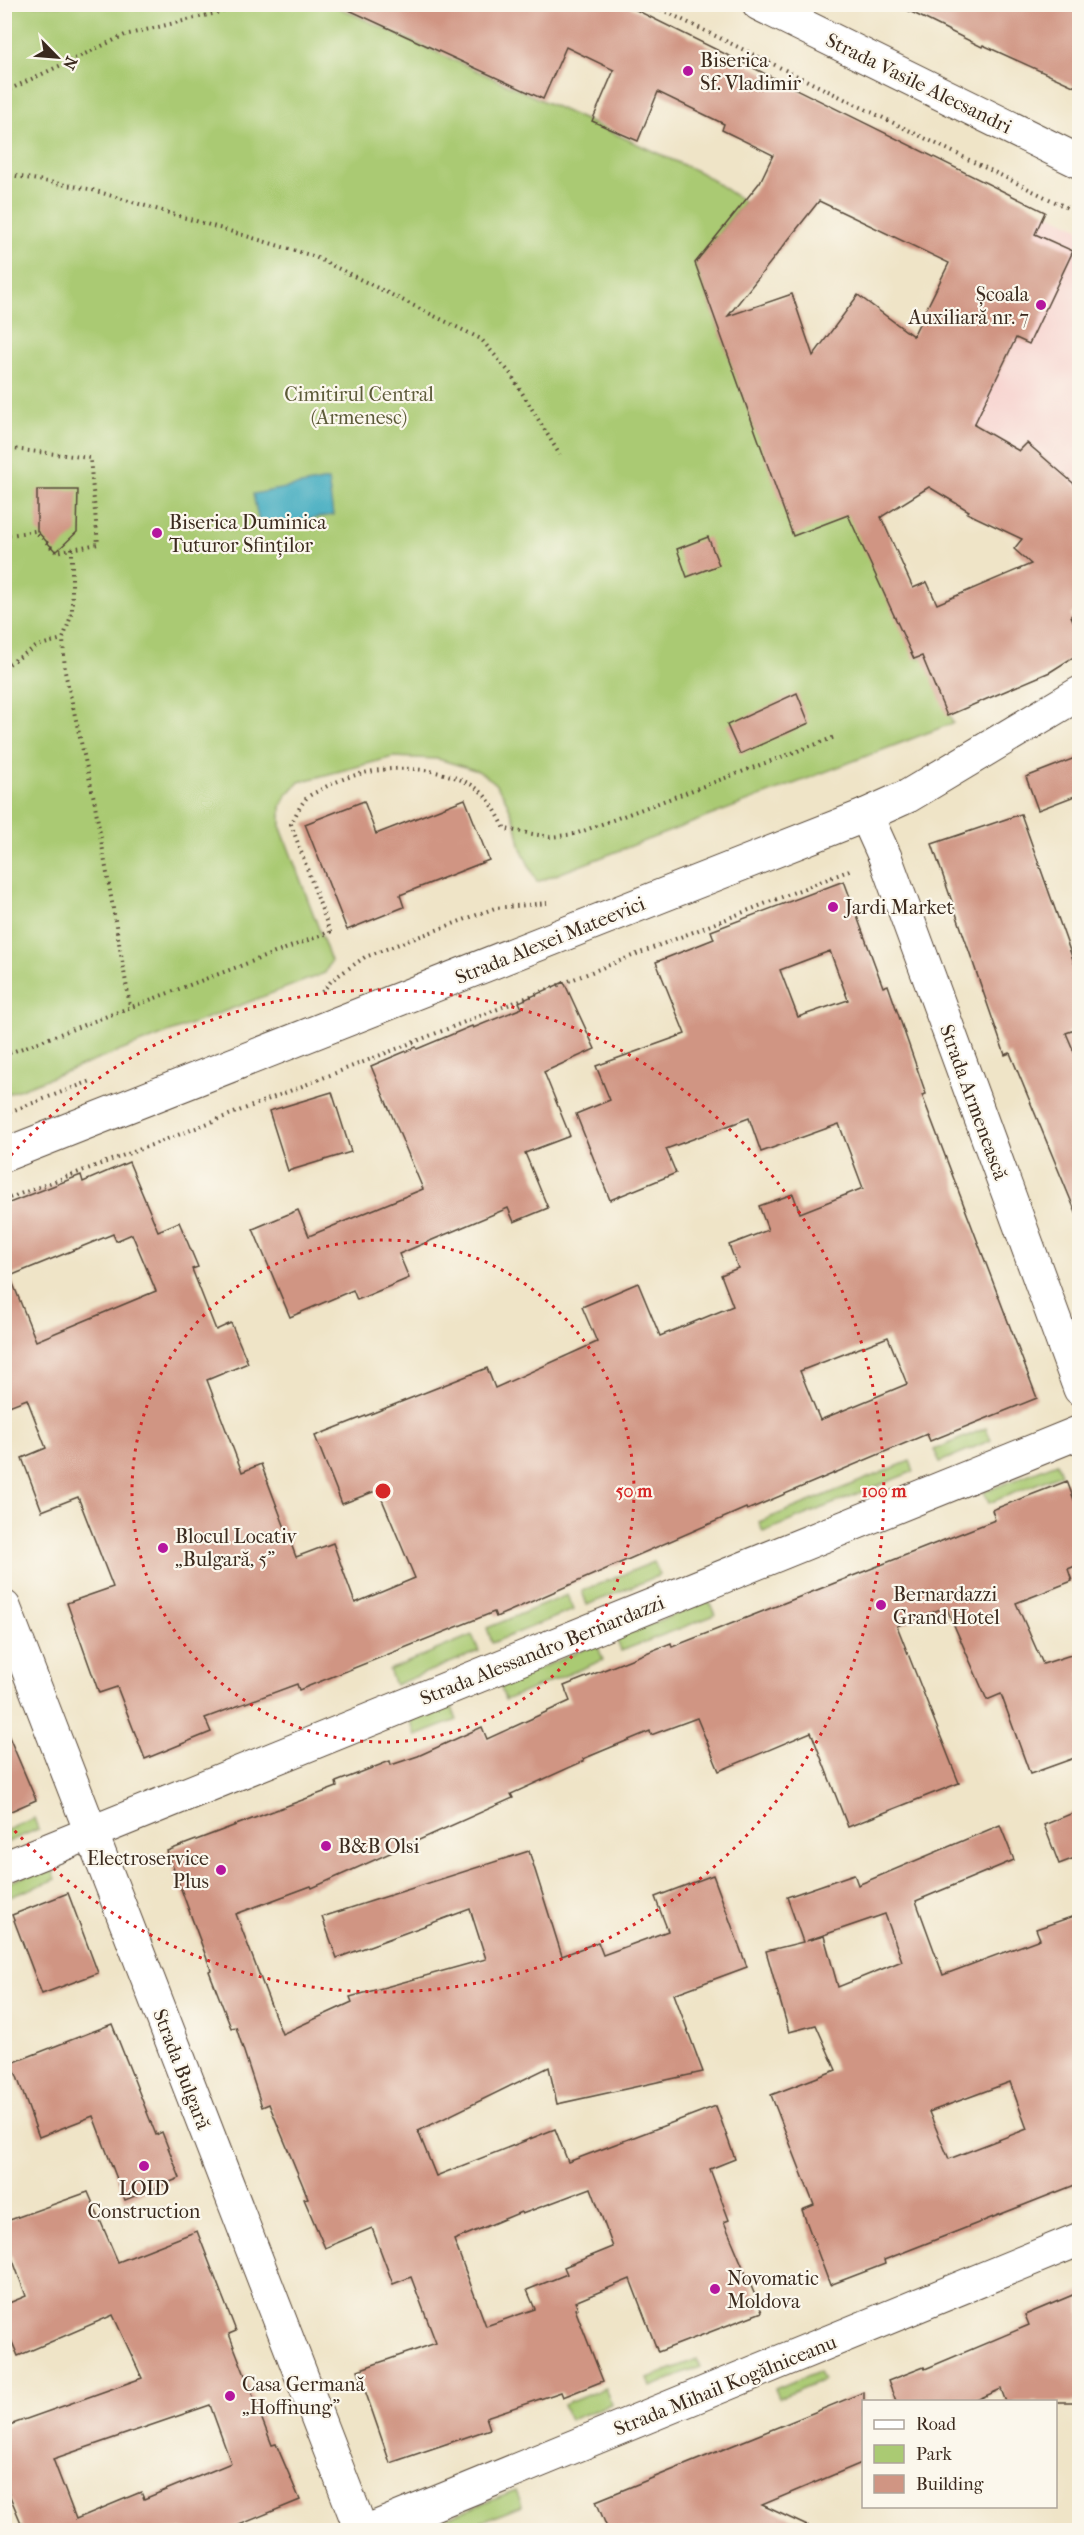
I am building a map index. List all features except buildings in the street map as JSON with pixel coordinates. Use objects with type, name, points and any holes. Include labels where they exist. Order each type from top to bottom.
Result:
[{"type":"main road","name":"Strada Vasile Alecsandri","points":[[759,4],[1080,162]]},
{"type":"main road","name":"Strada Alexei Mateevici","points":[[4,1155],[866,816],[908,796],[1080,693]]},
{"type":"main road","name":"Strada Armenească","points":[[866,816],[885,857],[1080,1389]]},
{"type":"main road","name":"Strada Alessandro Bernardazzi","points":[[4,1868],[91,1835],[1080,1431]]},
{"type":"main road","name":"Strada Bulgară","points":[[4,1607],[361,2530]]},
{"type":"main road","name":"Strada Mihail Kogălniceanu","points":[[370,2530],[1080,2239]]},
{"type":"path","points":[[650,4],[1080,214]]},
{"type":"path","points":[[4,92],[125,35],[241,7]]},
{"type":"path","points":[[4,174],[89,189],[313,256],[481,339],[510,373],[560,455]]},
{"type":"path","points":[[4,448],[90,458],[98,544],[56,552],[35,531],[4,536]]},
{"type":"path","points":[[72,548],[72,613],[63,639],[65,672],[94,799],[130,1006]]},
{"type":"path","points":[[4,667],[37,646],[63,639]]},
{"type":"path","points":[[4,1055],[330,932],[291,824],[305,798],[338,780],[380,770],[426,770],[468,783],[484,795],[496,810],[505,829],[550,837],[575,834],[835,737]]},
{"type":"path","points":[[4,1200],[173,1137],[855,868]]},
{"type":"path","points":[[319,995],[332,980],[365,957],[495,908],[558,902]]},
{"type":"path","points":[[4,1114],[102,1077]]},
{"type":"shaded area","name":"Școala Auxiliară nr. 7","points":[[1045,212],[1079,228],[1079,548],[942,433]]},
{"type":"green space","name":"Cimitirul Central (Armenesc)","points":[[5,5],[333,5],[703,174],[744,202],[695,263],[773,478],[844,504],[918,659],[926,656],[953,723],[537,882],[521,849],[515,821],[504,796],[493,781],[478,771],[438,759],[393,757],[299,782],[286,796],[281,807],[281,828],[331,961],[325,973],[5,1095]]},
{"type":"green space","points":[[986,1428],[991,1440],[940,1462],[934,1450]]},
{"type":"green space","points":[[910,1461],[914,1471],[763,1532],[759,1522]]},
{"type":"green space","points":[[1057,1463],[1061,1474],[989,1503],[984,1492]]},
{"type":"green space","points":[[654,1562],[660,1575],[587,1605],[582,1591]]},
{"type":"green space","points":[[567,1595],[573,1610],[492,1643],[487,1628]]},
{"type":"green space","points":[[709,1601],[715,1615],[621,1651],[616,1638]]},
{"type":"green space","points":[[472,1635],[479,1651],[395,1685],[389,1670]]},
{"type":"green space","points":[[597,1644],[603,1660],[505,1700],[500,1685]]},
{"type":"green space","points":[[451,1705],[457,1720],[416,1736],[410,1721]]},
{"type":"green space","points":[[34,1818],[38,1829],[5,1843],[5,1831]]},
{"type":"green space","points":[[51,1866],[56,1879],[5,1899],[5,1884]]},
{"type":"green space","points":[[697,2359],[700,2367],[651,2387],[648,2378]]},
{"type":"green space","points":[[819,2371],[823,2380],[779,2398],[775,2389]]},
{"type":"green space","points":[[605,2388],[611,2404],[569,2420],[563,2405]]},
{"type":"green space","points":[[516,2491],[522,2506],[460,2530],[415,2530]]},
{"type":"water","points":[[328,480],[333,515],[260,528],[253,494]]},
{"type":"place","name":"Biserica Sf. Vladimir","points":[[688,71]]},
{"type":"place","name":"Școala Auxiliară nr. 7","points":[[1041,305]]},
{"type":"place","name":"Biserica Duminica Tuturor Sfinților","points":[[157,533]]},
{"type":"place","name":"Jardi Market","points":[[833,907]]},
{"type":"place","name":"Blocul Locativ „Bulgară, 5”","points":[[163,1548]]},
{"type":"place","name":"Bernardazzi Grand Hotel","points":[[881,1605]]},
{"type":"place","name":"B&B Olsi","points":[[326,1846]]},
{"type":"place","name":"Electroservice Plus","points":[[221,1870]]},
{"type":"place","name":"LOID Construction","points":[[144,2166]]},
{"type":"place","name":"Novomatic Moldova","points":[[715,2289]]},
{"type":"place","name":"Casa Germană „Hoffnung”","points":[[230,2396]]}]
